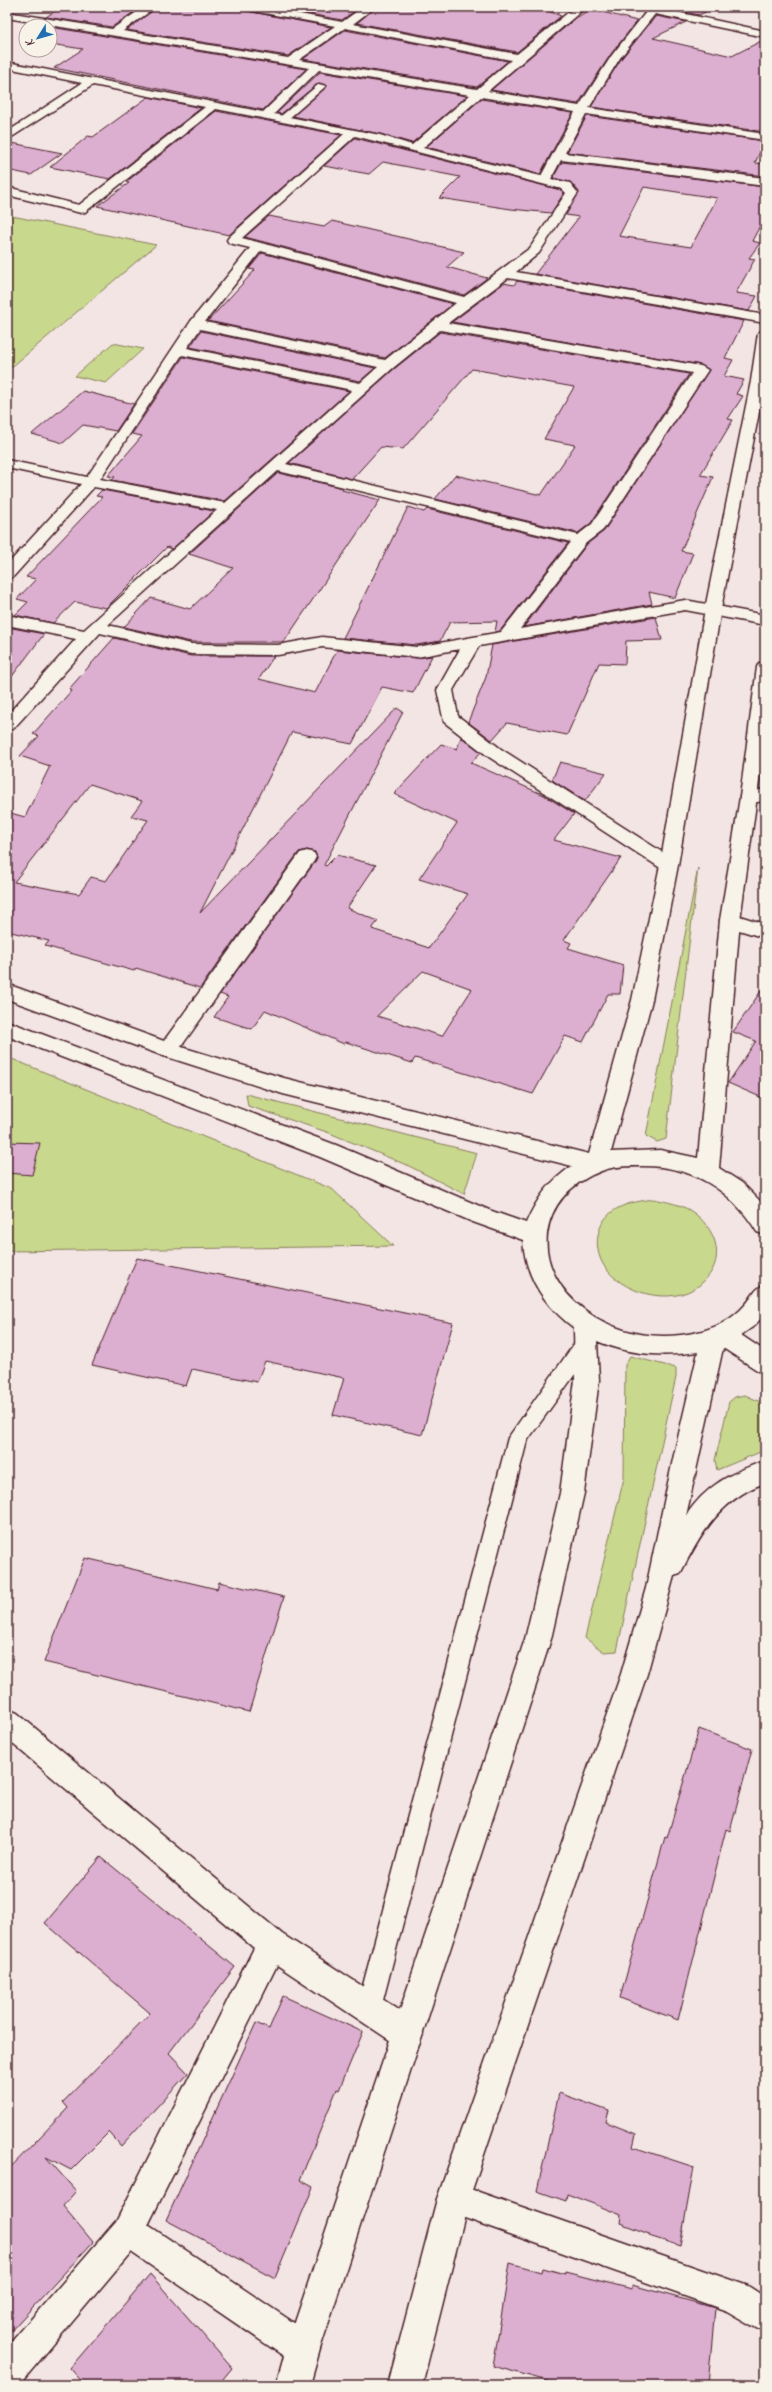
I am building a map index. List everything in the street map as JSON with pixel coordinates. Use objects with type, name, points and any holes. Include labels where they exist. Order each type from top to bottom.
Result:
[{"type":"street","points":[[115,32],[151,7]]},
{"type":"street","points":[[247,7],[520,58]]},
{"type":"street","points":[[291,61],[370,7]]},
{"type":"street","points":[[415,149],[480,95],[520,58],[581,7]]},
{"type":"street","points":[[639,7],[765,34]]},
{"type":"street","points":[[544,181],[582,110],[616,57],[654,10]]},
{"type":"street","points":[[7,15],[318,65],[480,95],[765,137]]},
{"type":"street","points":[[7,65],[353,132],[415,149],[566,186],[572,193],[535,250],[506,274],[436,325],[388,365],[364,388],[274,466],[91,632],[7,725]]},
{"type":"street","points":[[266,115],[318,65]]},
{"type":"street","points":[[7,137],[92,82]]},
{"type":"street","points":[[7,191],[81,209],[214,105]]},
{"type":"street","points":[[353,132],[234,240],[466,302]]},
{"type":"street","points":[[557,156],[765,182]]},
{"type":"street","points":[[7,574],[91,482],[129,428],[163,371],[180,351],[196,324],[258,246]]},
{"type":"street","points":[[506,274],[765,319]]},
{"type":"street","points":[[196,324],[388,365]]},
{"type":"street","points":[[436,325],[701,370],[598,528],[581,540],[508,634]]},
{"type":"street","points":[[597,1164],[642,1000],[669,865],[713,609],[758,381],[765,333]]},
{"type":"street","points":[[180,351],[364,388]]},
{"type":"street","points":[[7,464],[91,482],[228,508]]},
{"type":"street","points":[[274,466],[581,540]]},
{"type":"street","points":[[7,620],[91,632],[191,649],[278,650],[322,642],[417,652],[508,634],[685,605],[713,609],[765,620]]},
{"type":"street","points":[[473,642],[445,690],[450,718],[501,757],[669,865]]},
{"type":"street","points":[[708,1172],[730,920],[757,796],[765,667]]},
{"type":"street","points":[[168,1050],[307,857]]},
{"type":"street","points":[[730,920],[765,931]]},
{"type":"street","points":[[7,991],[168,1050],[283,1086],[597,1164]]},
{"type":"street","points":[[7,1028],[328,1151],[481,1216],[534,1235]]},
{"type":"street","points":[[293,2385],[303,2349],[538,1639],[572,1493],[587,1380],[585,1333],[551,1292],[540,1273],[535,1254],[534,1235],[545,1205],[554,1192],[566,1181],[597,1164],[618,1159],[641,1157],[664,1158],[687,1164],[708,1172],[729,1184],[746,1198],[760,1216],[765,1226]]},
{"type":"street","points":[[585,1333],[648,1346],[682,1346],[718,1337],[745,1320],[762,1301],[765,1294]]},
{"type":"street","points":[[718,1337],[765,1363]]},
{"type":"street","points":[[406,2385],[453,2199],[634,1674],[659,1588],[685,1458],[718,1337]]},
{"type":"street","points":[[659,1588],[693,1523],[721,1491],[754,1475],[765,1472]]},
{"type":"street","points":[[7,1722],[272,1944],[408,2034]]},
{"type":"street","points":[[7,2373],[128,2231],[272,1944]]},
{"type":"street","points":[[453,2199],[736,2298],[765,2316]]},
{"type":"street","points":[[128,2231],[303,2349]]},
{"type":"lane","points":[[284,118],[322,86]]},
{"type":"lane","points":[[369,2008],[518,1438],[585,1333]]},
{"type":"green space","points":[[7,215],[156,245],[7,371]]},
{"type":"green space","points":[[113,343],[143,349],[106,383],[75,376]]},
{"type":"green space","points":[[698,868],[666,1139],[657,1142],[646,1136]]},
{"type":"green space","points":[[7,1057],[332,1189],[393,1246],[7,1251]]},
{"type":"green space","points":[[246,1094],[477,1153],[464,1194],[409,1166],[327,1132],[248,1106]]},
{"type":"green space","points":[[654,1199],[669,1202],[691,1211],[706,1225],[712,1234],[715,1243],[717,1252],[712,1271],[705,1280],[694,1289],[682,1294],[668,1296],[640,1292],[616,1279],[607,1270],[599,1254],[597,1245],[600,1228],[610,1213],[627,1204]]},
{"type":"green space","points":[[630,1356],[676,1368],[676,1377],[617,1651],[604,1652],[585,1638],[624,1478],[625,1365]]},
{"type":"green space","points":[[745,1395],[765,1404],[765,1450],[717,1470],[715,1460],[729,1402],[735,1397]]},
{"type":"building","points":[[61,7],[141,7],[112,27],[46,17]]},
{"type":"building","points":[[157,7],[241,7],[247,11],[331,27],[288,56],[127,30]]},
{"type":"building","points":[[271,7],[360,7],[342,20]]},
{"type":"building","points":[[376,7],[538,7],[561,16],[517,52],[357,23]]},
{"type":"building","points":[[660,7],[716,7],[699,15]]},
{"type":"building","points":[[591,9],[637,21],[611,54],[578,104],[491,90],[576,18]]},
{"type":"building","points":[[656,16],[686,22],[653,38],[732,56],[765,39],[765,132],[591,107],[621,59]]},
{"type":"building","points":[[58,28],[306,69],[263,110],[54,68],[83,49],[58,45]]},
{"type":"building","points":[[345,30],[508,61],[477,87],[303,59]]},
{"type":"building","points":[[320,72],[467,96],[412,143],[380,134],[293,116],[327,86],[319,83],[281,114],[277,113]]},
{"type":"building","points":[[148,97],[201,108],[110,179],[50,167],[88,136],[93,137]]},
{"type":"building","points":[[481,99],[573,113],[540,174],[426,147]]},
{"type":"building","points":[[216,111],[341,135],[229,235],[97,206],[129,183],[126,182]]},
{"type":"building","points":[[587,116],[765,141],[755,163],[765,164],[765,176],[567,152]]},
{"type":"building","points":[[355,138],[561,190],[564,193],[551,213],[511,209],[439,198],[460,177],[383,162],[369,174],[324,166]]},
{"type":"building","points":[[7,142],[62,153],[31,175],[7,170]]},
{"type":"building","points":[[562,162],[765,187],[765,216],[752,241],[760,243],[749,258],[755,259],[736,293],[757,296],[749,311],[535,274],[579,217],[566,215],[579,192],[570,182],[553,178]],"holes":[[[644,187],[717,198],[691,247],[619,236]]]},
{"type":"building","points":[[269,216],[324,227],[332,221],[464,252],[447,267],[487,278],[464,295],[245,237]]},
{"type":"building","points":[[262,253],[453,304],[385,358],[208,321],[255,270],[249,269]]},
{"type":"building","points":[[517,281],[744,321],[725,358],[733,360],[724,376],[744,380],[736,394],[743,396],[728,419],[733,420],[700,475],[713,477],[681,551],[693,553],[675,598],[649,592],[652,604],[524,627],[587,544],[604,531],[709,370],[701,365],[452,322],[504,283],[514,285]]},
{"type":"building","points":[[201,331],[375,368],[360,381],[190,347]]},
{"type":"building","points":[[440,332],[689,374],[591,523],[578,533],[435,499],[455,475],[541,495],[575,445],[544,439],[574,387],[472,369],[403,449],[381,447],[352,479],[289,463],[394,369]]},
{"type":"building","points":[[183,357],[349,391],[225,501],[112,480],[115,477],[108,476],[142,436],[132,434]]},
{"type":"building","points":[[83,391],[134,404],[116,431],[83,425],[63,443],[32,434]]},
{"type":"building","points":[[278,473],[343,488],[342,490],[380,500],[284,642],[191,642],[124,627],[151,598],[190,609],[233,568],[189,554]]},
{"type":"building","points":[[102,490],[214,511],[172,549],[167,547],[106,608],[75,602],[53,623],[15,615],[28,602],[17,599],[36,579],[26,577],[102,497],[96,496]]},
{"type":"building","points":[[408,507],[424,512],[427,509],[568,543],[500,631],[495,632],[497,621],[450,622],[440,641],[417,645],[343,638]]},
{"type":"building","points":[[656,617],[662,640],[626,641],[625,664],[599,663],[567,735],[507,723],[492,740],[468,722],[486,677],[492,645]]},
{"type":"building","points":[[7,627],[44,634],[7,683]]},
{"type":"building","points":[[114,638],[191,656],[274,656],[259,679],[315,693],[337,650],[417,658],[432,656],[413,693],[382,687],[352,744],[292,732],[200,913],[397,708],[403,712],[324,865],[326,866],[337,855],[376,865],[347,908],[378,921],[372,929],[429,948],[468,894],[419,879],[457,823],[394,794],[441,744],[457,749],[461,737],[481,752],[471,763],[544,795],[574,814],[554,840],[621,858],[564,940],[571,943],[568,948],[623,965],[620,994],[608,994],[583,1042],[565,1036],[533,1094],[415,1058],[412,1063],[346,1042],[344,1044],[265,1010],[252,1029],[214,1017],[228,997],[220,994],[315,862],[317,858],[315,852],[307,850],[299,852],[200,988],[136,968],[134,971],[45,946],[49,941],[7,931],[7,812],[25,817],[50,766],[20,756],[39,736],[33,734],[72,690],[69,689]],"holes":[[[90,784],[142,801],[131,816],[148,820],[106,881],[91,877],[79,894],[14,882]],[[423,971],[472,989],[442,1036],[377,1016]]]},
{"type":"building","points":[[560,762],[606,773],[585,801],[552,780]]},
{"type":"building","points":[[765,985],[765,1099],[728,1083],[756,1041],[733,1032]]},
{"type":"building","points":[[7,1142],[40,1143],[32,1175],[7,1173]]},
{"type":"building","points":[[137,1258],[453,1323],[422,1435],[333,1415],[344,1378],[265,1361],[257,1382],[192,1369],[186,1386],[92,1365]]},
{"type":"building","points":[[85,1558],[217,1589],[219,1582],[284,1597],[249,1712],[44,1662]]},
{"type":"building","points":[[699,1729],[752,1749],[730,1831],[726,1829],[678,2020],[620,1998],[665,1837],[667,1838]]},
{"type":"building","points":[[101,1857],[235,1967],[169,2053],[188,2073],[121,2146],[109,2132],[71,2170],[46,2157],[76,2191],[63,2206],[93,2242],[7,2335],[7,2171],[68,2108],[63,2102],[150,2013],[45,1923]]},
{"type":"building","points":[[283,1996],[363,2032],[339,2090],[337,2089],[300,2180],[313,2187],[275,2278],[166,2220],[256,2023],[269,2029]]},
{"type":"building","points":[[559,2093],[609,2111],[606,2122],[636,2134],[633,2147],[694,2167],[680,2246],[649,2236],[649,2234],[620,2223],[621,2215],[599,2206],[567,2194],[566,2201],[537,2191]]},
{"type":"building","points":[[510,2263],[542,2272],[543,2268],[565,2274],[565,2272],[632,2289],[632,2285],[715,2308],[708,2385],[562,2385],[493,2366]]},
{"type":"building","points":[[150,2274],[232,2368],[218,2385],[85,2385],[70,2368]]}]
